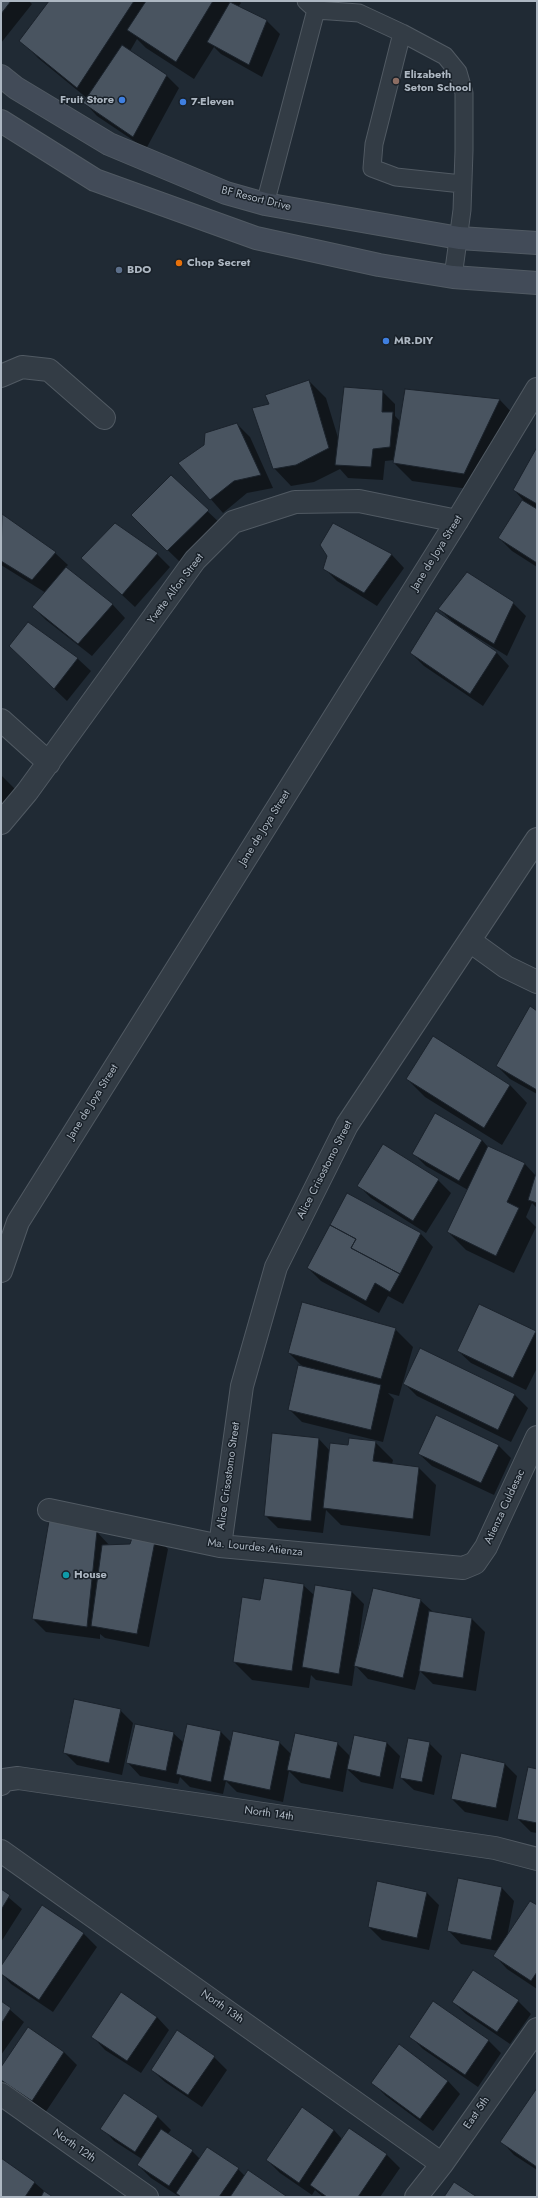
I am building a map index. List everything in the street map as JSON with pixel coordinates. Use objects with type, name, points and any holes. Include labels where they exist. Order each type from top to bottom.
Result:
[{"type":"main road","name":"BF Resort Drive","points":[[1,76],[16,88],[109,144],[226,192],[266,204],[459,238],[537,243]]},
{"type":"main road","points":[[1,121],[95,180],[256,238],[379,265],[452,277],[537,283]]},
{"type":"street","points":[[1,376],[22,367],[49,370],[104,418]]},
{"type":"street","name":"Jane de Joya Street","points":[[1,1271],[9,1217],[457,521],[537,389]]},
{"type":"street","name":"Yvette Alfon Street","points":[[1,823],[49,762],[195,560],[233,522],[295,502],[359,501],[457,521]]},
{"type":"street","points":[[1,720],[49,762]]},
{"type":"street","name":"Alice Crisostomo Street","points":[[220,1546],[242,1386],[276,1267],[347,1125],[537,838]]},
{"type":"street","points":[[470,941],[506,966],[537,982]]},
{"type":"street","name":"Atienza Culdesac","points":[[463,1568],[475,1563],[486,1547],[537,1437]]},
{"type":"street","name":"Ma. Lourdes Atienza","points":[[49,1510],[220,1546],[463,1568]]},
{"type":"street","name":"North 14th","points":[[1,1784],[4,1780],[18,1778],[494,1848],[537,1859]]},
{"type":"street","name":"North 13th","points":[[1,1850],[442,2164]]},
{"type":"street","name":"East 5th","points":[[416,2197],[442,2164],[537,2028]]},
{"type":"street","name":"North 12th","points":[[1,2094],[147,2197]]},
{"type":"lane","points":[[266,204],[311,6],[359,13],[446,56],[458,72],[464,93],[462,184],[459,238],[452,277]]},
{"type":"lane","points":[[402,33],[374,144],[372,168],[396,177],[462,184]]},
{"type":"building","points":[[1,1],[11,1],[1,14]]},
{"type":"building","points":[[49,1],[134,1],[77,88],[19,41]]},
{"type":"building","points":[[146,1],[213,1],[176,62],[127,30]]},
{"type":"building","points":[[230,2],[267,20],[249,65],[207,42]]},
{"type":"building","points":[[122,45],[167,75],[133,137],[83,103]]},
{"type":"building","points":[[309,380],[329,448],[296,465],[273,469],[252,408],[269,404],[265,395]]},
{"type":"building","points":[[344,387],[383,390],[382,412],[393,412],[390,447],[373,449],[371,467],[335,465]]},
{"type":"building","points":[[405,389],[500,399],[464,474],[393,463]]},
{"type":"building","points":[[237,423],[261,475],[234,481],[210,500],[178,463],[204,445],[205,433]]},
{"type":"building","points":[[537,447],[537,504],[513,490]]},
{"type":"building","points":[[171,475],[209,510],[167,551],[131,515]]},
{"type":"building","points":[[522,500],[537,509],[537,563],[498,538]]},
{"type":"building","points":[[2,514],[56,552],[32,580],[1,561]]},
{"type":"building","points":[[115,523],[158,553],[122,595],[81,558]]},
{"type":"building","points":[[333,523],[392,554],[364,593],[323,569],[327,556],[320,545]]},
{"type":"building","points":[[66,567],[113,604],[78,644],[32,607]]},
{"type":"building","points":[[467,572],[514,602],[494,644],[438,609]]},
{"type":"building","points":[[436,611],[497,652],[470,694],[410,653]]},
{"type":"building","points":[[28,622],[78,658],[54,689],[9,646]]},
{"type":"building","points":[[530,1006],[537,1011],[537,1090],[496,1066]]},
{"type":"building","points":[[433,1036],[510,1085],[484,1128],[406,1079]]},
{"type":"building","points":[[435,1113],[482,1140],[459,1181],[412,1154]]},
{"type":"building","points":[[383,1144],[439,1179],[413,1221],[357,1186]]},
{"type":"building","points":[[488,1146],[525,1163],[507,1202],[519,1208],[496,1256],[447,1232]]},
{"type":"building","points":[[537,1170],[537,1203],[528,1200]]},
{"type":"building","points":[[347,1193],[421,1233],[400,1274],[351,1248],[356,1239],[330,1225]]},
{"type":"building","points":[[330,1225],[356,1239],[351,1248],[400,1274],[390,1292],[375,1283],[366,1301],[307,1268]]},
{"type":"building","points":[[302,1302],[396,1328],[381,1379],[288,1353]]},
{"type":"building","points":[[479,1304],[536,1331],[513,1378],[457,1351]]},
{"type":"building","points":[[420,1348],[515,1394],[498,1430],[403,1384]]},
{"type":"building","points":[[298,1365],[381,1385],[371,1430],[288,1410]]},
{"type":"building","points":[[436,1415],[499,1445],[481,1483],[418,1454]]},
{"type":"building","points":[[272,1433],[319,1438],[311,1521],[264,1516]]},
{"type":"building","points":[[349,1438],[376,1441],[373,1461],[419,1467],[413,1519],[323,1508],[330,1443],[348,1445]]},
{"type":"building","name":"House","points":[[49,1521],[97,1531],[87,1627],[32,1619]]},
{"type":"building","name":"House","points":[[134,1532],[156,1536],[137,1634],[91,1626],[102,1545],[130,1544]]},
{"type":"building","points":[[264,1578],[304,1584],[292,1671],[233,1662],[242,1597],[260,1600]]},
{"type":"building","points":[[315,1585],[352,1591],[339,1674],[302,1667]]},
{"type":"building","points":[[373,1588],[421,1599],[403,1678],[354,1666]]},
{"type":"building","points":[[429,1611],[472,1618],[463,1678],[419,1671]]},
{"type":"building","points":[[74,1699],[121,1709],[109,1763],[63,1753]]},
{"type":"building","points":[[135,1724],[174,1732],[166,1771],[126,1763]]},
{"type":"building","points":[[187,1724],[221,1731],[211,1782],[176,1774]]},
{"type":"building","points":[[233,1731],[280,1741],[270,1790],[223,1780]]},
{"type":"building","points":[[295,1733],[338,1742],[330,1779],[287,1770]]},
{"type":"building","points":[[354,1735],[387,1742],[380,1777],[347,1769]]},
{"type":"building","points":[[408,1738],[430,1742],[422,1782],[400,1778]]},
{"type":"building","points":[[461,1753],[505,1763],[496,1808],[451,1799]]},
{"type":"building","points":[[528,1767],[537,1769],[537,1823],[517,1819]]},
{"type":"building","points":[[458,1878],[502,1887],[491,1940],[447,1931]]},
{"type":"building","points":[[377,1881],[427,1892],[417,1938],[368,1927]]},
{"type":"building","points":[[1,1889],[10,1895],[1,1910]]},
{"type":"building","points":[[530,1901],[537,1905],[537,1972],[531,1981],[493,1956]]},
{"type":"building","points":[[42,1905],[84,1933],[39,2000],[1,1974],[1,1966]]},
{"type":"building","points":[[473,1970],[519,2000],[497,2032],[452,2002]]},
{"type":"building","points":[[121,1992],[157,2017],[127,2061],[91,2037]]},
{"type":"building","points":[[1,2001],[11,2008],[1,2024]]},
{"type":"building","points":[[433,2001],[489,2040],[465,2075],[409,2037]]},
{"type":"building","points":[[28,2027],[64,2052],[32,2101],[1,2080],[1,2067]]},
{"type":"building","points":[[177,2030],[215,2056],[188,2095],[151,2070]]},
{"type":"building","points":[[399,2044],[448,2081],[420,2119],[371,2083]]},
{"type":"building","points":[[537,2088],[537,2167],[500,2142]]},
{"type":"building","points":[[124,2093],[158,2116],[135,2152],[100,2129]]},
{"type":"building","points":[[302,2107],[334,2130],[299,2183],[266,2160]]},
{"type":"building","points":[[349,2128],[387,2154],[358,2197],[327,2197],[310,2185]]},
{"type":"building","points":[[161,2129],[193,2150],[169,2186],[137,2165]]},
{"type":"building","points":[[207,2147],[239,2168],[219,2197],[181,2197],[176,2193]]},
{"type":"building","points":[[1,2158],[35,2182],[25,2197],[1,2197]]},
{"type":"building","points":[[248,2170],[286,2196],[286,2197],[230,2197]]},
{"type":"building","points":[[454,2182],[477,2197],[444,2197]]},
{"type":"building","points":[[44,2191],[53,2197],[41,2197]]},
{"type":"place","name":"Elizabeth Seton School","points":[[396,81]]},
{"type":"place","name":"Fruit Store","points":[[122,100]]},
{"type":"place","name":"7-Eleven","points":[[183,102]]},
{"type":"place","name":"Chop Secret","points":[[179,263]]},
{"type":"place","name":"BDO","points":[[119,270]]},
{"type":"place","name":"MR.DIY","points":[[386,341]]},
{"type":"place","name":"House","points":[[66,1575]]}]
